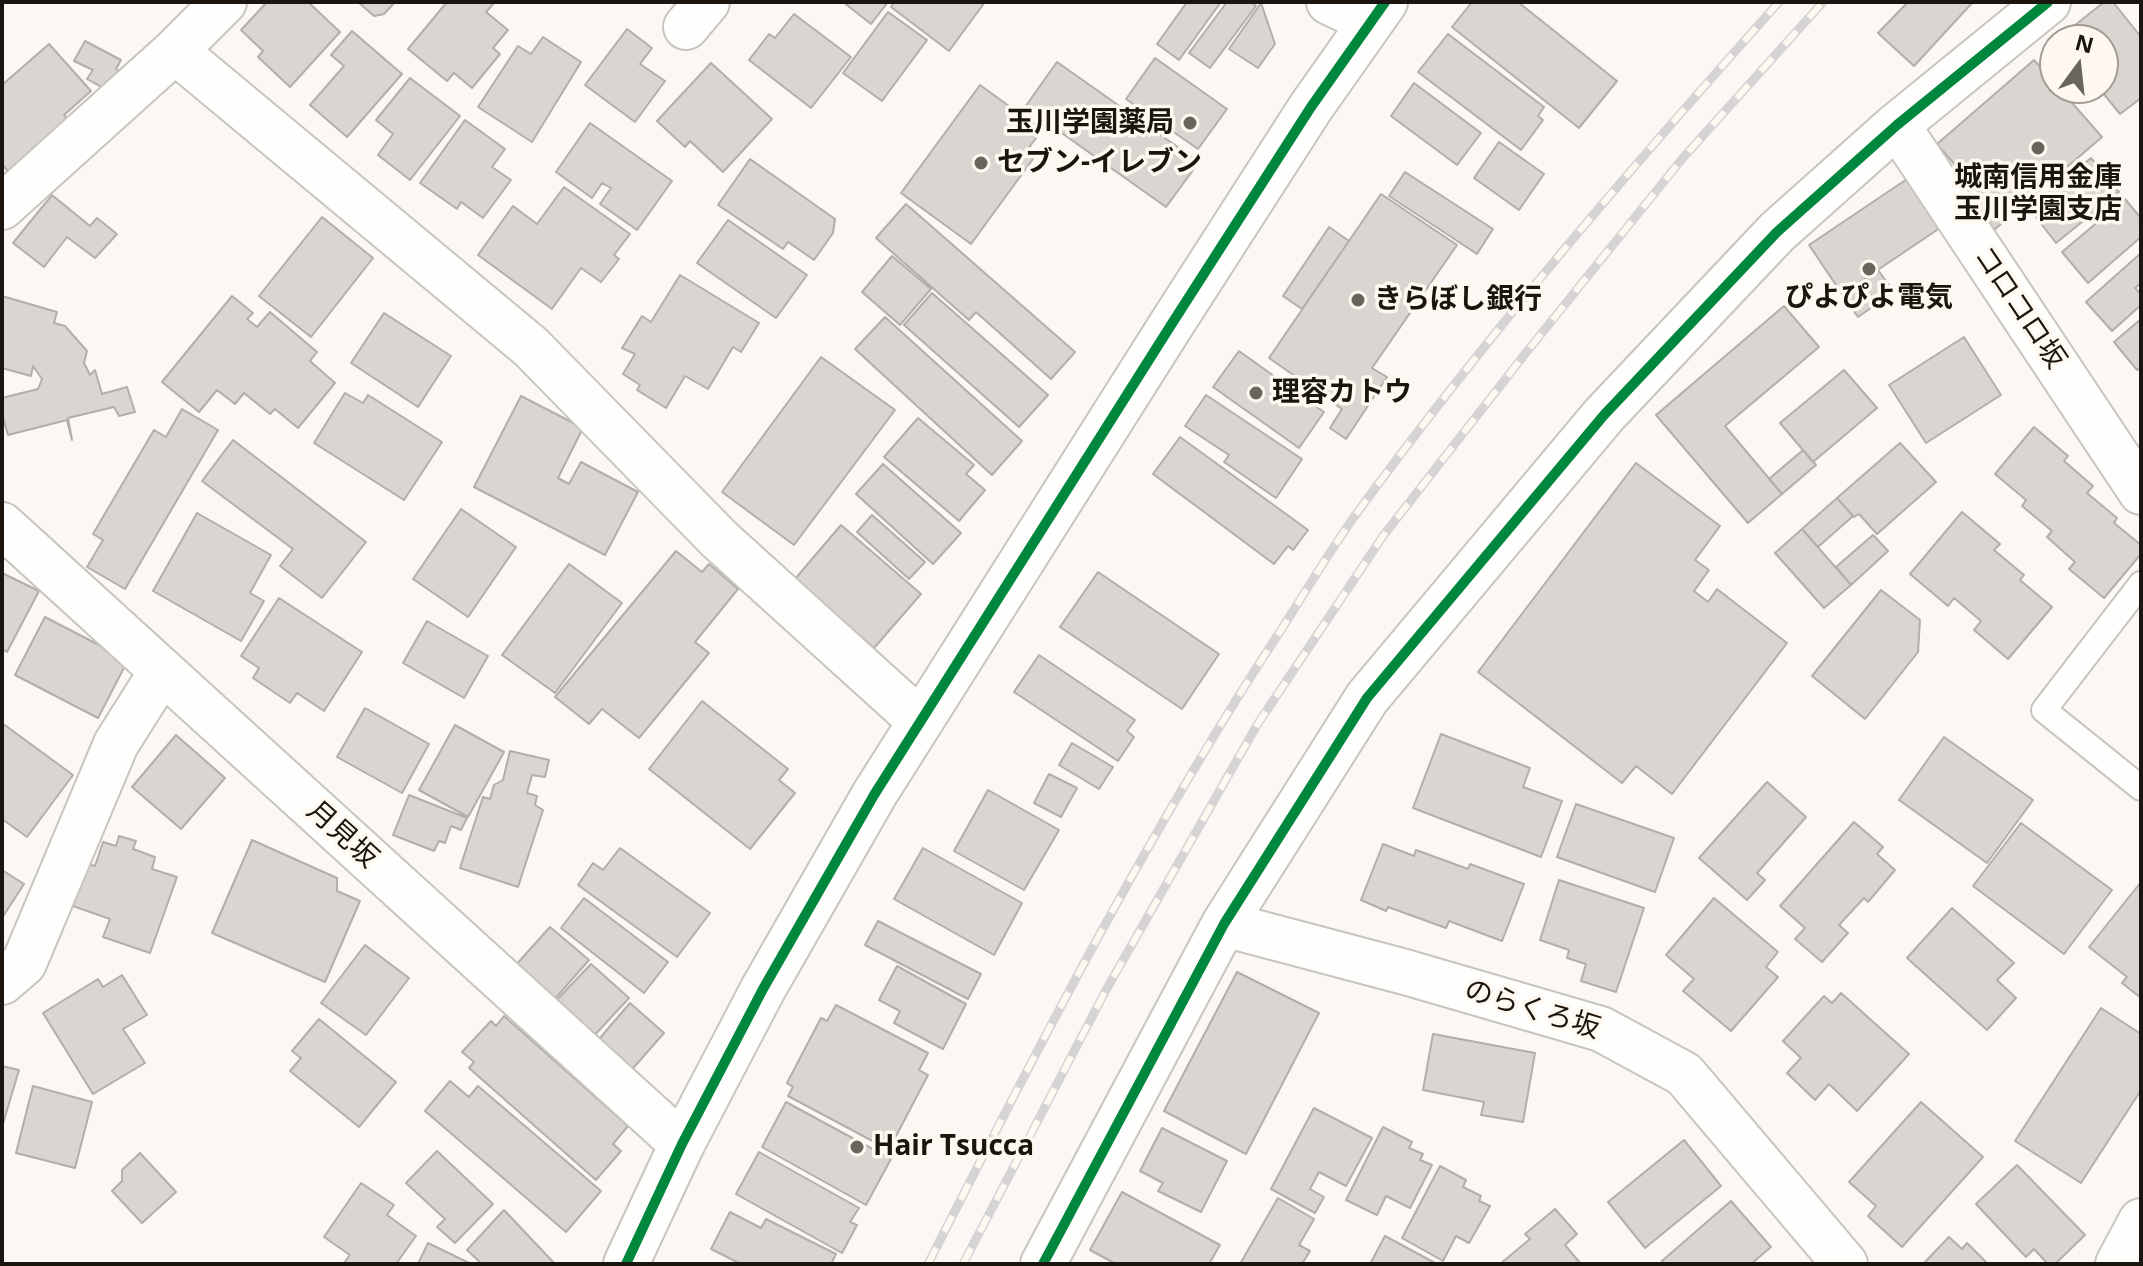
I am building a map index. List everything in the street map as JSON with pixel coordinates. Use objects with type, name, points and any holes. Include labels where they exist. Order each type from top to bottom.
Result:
[{"type":"street","points":[[2,207],[175,51],[224,2]]},
{"type":"street","points":[[626,1264],[682,1144],[807,911],[920,721],[1228,235],[1377,12],[1329,2]]},
{"type":"street","points":[[1043,1264],[1224,924],[1367,698],[1594,426],[1777,232],[1897,125],[2048,2]]},
{"type":"street","points":[[175,51],[531,347],[719,539],[920,721]]},
{"type":"street","name":"コロコロ坂","points":[[1897,125],[2141,492]]},
{"type":"street","name":"月見坂","points":[[2,525],[682,1144]]},
{"type":"street","points":[[2,982],[24,963],[116,744],[162,671]]},
{"type":"street","name":"のらくろ坂","points":[[1224,924],[1601,1029],[1684,1074],[1845,1264]]},
{"type":"street","points":[[2118,1264],[2141,1221]]},
{"type":"lane","points":[[2141,584],[2044,710],[2141,788]]},
{"type":"building","points":[[267,2],[308,2],[340,32],[290,87],[258,57],[263,51],[241,30]]},
{"type":"building","points":[[358,2],[395,2],[384,14],[374,16]]},
{"type":"building","points":[[447,2],[495,2],[486,12],[508,30],[493,48],[500,54],[472,88],[454,73],[447,81],[408,49]]},
{"type":"building","points":[[843,2],[888,2],[871,24]]},
{"type":"building","points":[[894,2],[985,2],[949,51],[891,7]]},
{"type":"building","points":[[1187,2],[1221,2],[1179,60],[1157,44]]},
{"type":"building","points":[[1227,2],[1251,2],[1256,6],[1210,68],[1189,53]]},
{"type":"building","points":[[1472,2],[1518,2],[1617,81],[1579,128],[1452,27]]},
{"type":"building","points":[[1908,2],[1973,2],[1914,66],[1878,33]]},
{"type":"building","points":[[2104,2],[2113,2],[2141,37],[2141,98],[2120,114],[2112,104],[2119,104],[2119,24],[2076,24]]},
{"type":"building","points":[[1261,3],[1275,44],[1258,68],[1229,49]]},
{"type":"building","points":[[888,12],[927,40],[882,101],[843,73]]},
{"type":"building","points":[[794,14],[851,57],[811,108],[749,60],[769,34],[775,38]]},
{"type":"building","points":[[627,29],[652,48],[640,64],[665,81],[635,122],[585,85]]},
{"type":"building","points":[[352,31],[402,74],[347,137],[310,105],[344,66],[331,55]]},
{"type":"building","points":[[1448,34],[1544,107],[1538,116],[1543,120],[1521,150],[1418,72]]},
{"type":"building","points":[[543,37],[581,62],[532,142],[478,107],[518,46],[531,54]]},
{"type":"building","points":[[85,41],[121,60],[116,69],[123,73],[112,93],[87,79],[93,70],[74,61]]},
{"type":"building","points":[[49,44],[91,91],[64,115],[71,123],[11,175],[2,164],[2,85]]},
{"type":"building","points":[[1155,58],[1227,109],[1198,149],[1126,99]]},
{"type":"building","points":[[2034,60],[2039,66],[2039,104],[2073,104],[2102,137],[1994,230],[1971,203],[1981,195],[1937,144]]},
{"type":"building","points":[[1057,62],[1199,162],[1166,207],[1025,107]]},
{"type":"building","points":[[711,63],[772,119],[723,172],[690,141],[685,147],[657,121]]},
{"type":"building","points":[[410,78],[460,116],[410,180],[378,155],[393,134],[376,120]]},
{"type":"building","points":[[1414,83],[1481,133],[1457,165],[1391,116]]},
{"type":"building","points":[[980,85],[1042,130],[1025,153],[1033,159],[971,244],[901,193]]},
{"type":"building","points":[[465,120],[505,149],[492,167],[511,180],[483,218],[461,202],[457,209],[420,183]]},
{"type":"building","points":[[590,123],[672,181],[637,230],[600,204],[611,188],[602,183],[592,198],[556,172]]},
{"type":"building","points":[[1499,142],[1544,174],[1519,210],[1474,178]]},
{"type":"building","points":[[2091,158],[2119,192],[2056,243],[2029,208]]},
{"type":"building","points":[[750,159],[835,219],[833,233],[814,260],[788,242],[783,249],[718,205]]},
{"type":"building","points":[[1405,172],[1493,229],[1477,254],[1389,196]]},
{"type":"building","points":[[1907,179],[1940,228],[1842,294],[1809,245]]},
{"type":"building","points":[[564,187],[630,234],[614,255],[619,259],[601,282],[581,268],[552,309],[478,255],[513,206],[537,224]]},
{"type":"building","points":[[1381,194],[1457,245],[1372,368],[1387,377],[1346,439],[1330,428],[1342,409],[1269,358]]},
{"type":"building","points":[[52,195],[90,226],[97,218],[117,234],[95,258],[67,237],[44,267],[13,243]]},
{"type":"building","points":[[2125,199],[2141,218],[2141,237],[2088,283],[2062,252]]},
{"type":"building","points":[[906,204],[1075,352],[1051,379],[976,312],[969,320],[876,238]]},
{"type":"building","points":[[322,217],[373,258],[311,337],[259,296]]},
{"type":"building","points":[[728,220],[807,275],[776,318],[697,263]]},
{"type":"building","points":[[1329,227],[1349,241],[1302,309],[1283,296]]},
{"type":"building","points":[[2141,253],[2141,283],[2135,288],[2141,294],[2141,305],[2112,331],[2086,302]]},
{"type":"building","points":[[892,256],[931,289],[900,325],[862,292]]},
{"type":"building","points":[[1878,270],[1894,292],[1858,317],[1842,294]]},
{"type":"building","points":[[680,275],[759,323],[741,352],[733,347],[708,389],[685,376],[666,408],[637,390],[640,385],[623,374],[635,354],[622,348],[642,316],[651,322]]},
{"type":"building","points":[[932,293],[1048,395],[1019,427],[904,325]]},
{"type":"building","points":[[2,296],[57,312],[54,323],[65,326],[87,351],[84,363],[90,375],[95,370],[102,394],[127,387],[135,412],[119,416],[114,407],[68,418],[72,440],[67,420],[8,435],[2,414],[2,398],[38,389],[42,379],[33,366],[31,376],[2,368]]},
{"type":"building","points":[[232,296],[253,313],[247,319],[257,327],[270,312],[317,352],[310,361],[335,383],[298,428],[275,409],[270,414],[244,393],[235,404],[217,390],[199,412],[162,382]]},
{"type":"building","points":[[1784,306],[1819,347],[1725,426],[1782,494],[1748,523],[1656,415]]},
{"type":"building","points":[[384,313],[451,356],[418,407],[351,363]]},
{"type":"building","points":[[885,317],[1022,441],[992,475],[855,349]]},
{"type":"building","points":[[2141,319],[2141,367],[2137,370],[2114,342]]},
{"type":"building","points":[[1964,337],[2001,395],[1926,443],[1889,385]]},
{"type":"building","points":[[1239,351],[1324,412],[1299,448],[1213,387]]},
{"type":"building","points":[[821,357],[895,410],[794,545],[722,492]]},
{"type":"building","points":[[1844,370],[1877,408],[1813,462],[1780,423]]},
{"type":"building","points":[[345,393],[363,403],[368,395],[442,442],[404,500],[314,443]]},
{"type":"building","points":[[1206,395],[1302,459],[1276,498],[1224,462],[1229,455],[1185,426]]},
{"type":"building","points":[[521,396],[583,428],[558,478],[569,484],[581,462],[638,492],[605,555],[474,487]]},
{"type":"building","points":[[182,409],[218,430],[125,589],[87,567],[103,540],[93,534],[154,430],[166,437]]},
{"type":"building","points":[[918,418],[974,465],[966,474],[985,490],[959,521],[884,457]]},
{"type":"building","points":[[2034,427],[2068,456],[2064,461],[2093,486],[2087,493],[2117,518],[2114,523],[2141,545],[2141,554],[2104,598],[2069,569],[2075,562],[2047,537],[2052,531],[2022,506],[2026,500],[1995,474]]},
{"type":"building","points":[[1180,437],[1308,530],[1293,550],[1288,546],[1274,564],[1153,474]]},
{"type":"building","points":[[233,440],[366,542],[322,598],[280,566],[293,549],[202,481]]},
{"type":"building","points":[[1900,443],[1936,482],[1877,534],[1859,514],[1854,517],[1837,498]]},
{"type":"building","points":[[1803,450],[1816,465],[1782,494],[1769,479]]},
{"type":"building","points":[[1636,463],[1720,526],[1695,560],[1709,570],[1694,591],[1708,602],[1717,589],[1787,643],[1672,794],[1636,766],[1622,783],[1478,672]]},
{"type":"building","points":[[883,464],[961,533],[933,564],[856,494]]},
{"type":"building","points":[[1837,498],[1853,516],[1818,547],[1802,529]]},
{"type":"building","points":[[461,509],[516,547],[468,617],[413,579]]},
{"type":"building","points":[[1962,512],[2000,544],[1994,550],[2024,575],[2020,580],[2052,607],[2008,659],[1974,630],[1981,621],[1954,598],[1948,606],[1910,574]]},
{"type":"building","points":[[197,513],[271,555],[250,593],[264,601],[241,641],[153,591]]},
{"type":"building","points":[[872,515],[925,562],[909,579],[857,532]]},
{"type":"building","points":[[841,525],[921,594],[874,648],[795,579]]},
{"type":"building","points":[[1802,529],[1851,585],[1824,608],[1775,553]]},
{"type":"building","points":[[1873,535],[1888,551],[1851,585],[1836,567]]},
{"type":"building","points":[[676,551],[702,572],[709,564],[738,589],[695,642],[709,653],[639,738],[602,709],[589,724],[555,697]]},
{"type":"building","points":[[569,564],[622,603],[555,693],[502,655]]},
{"type":"building","points":[[1098,572],[1219,654],[1182,709],[1060,627]]},
{"type":"building","points":[[2,573],[39,591],[7,652],[2,649]]},
{"type":"building","points":[[1881,590],[1920,620],[1918,652],[1865,719],[1812,676]]},
{"type":"building","points":[[279,598],[362,652],[324,711],[297,693],[290,703],[253,678],[259,668],[241,656]]},
{"type":"building","points":[[45,617],[128,660],[98,718],[15,675]]},
{"type":"building","points":[[427,621],[488,656],[464,698],[403,663]]},
{"type":"building","points":[[1039,655],[1135,720],[1127,731],[1134,737],[1118,761],[1014,692]]},
{"type":"building","points":[[702,701],[788,769],[779,780],[795,793],[750,849],[649,769]]},
{"type":"building","points":[[365,708],[429,744],[402,793],[337,757]]},
{"type":"building","points":[[2,723],[73,775],[27,837],[2,819]]},
{"type":"building","points":[[455,725],[504,752],[468,817],[419,790]]},
{"type":"building","points":[[1441,734],[1530,768],[1523,787],[1562,801],[1541,857],[1413,808]]},
{"type":"building","points":[[176,735],[225,778],[181,829],[132,787]]},
{"type":"building","points":[[1944,737],[2033,800],[1987,863],[1899,800]]},
{"type":"building","points":[[1072,743],[1113,767],[1099,789],[1059,765]]},
{"type":"building","points":[[510,751],[549,760],[545,777],[532,775],[527,793],[537,796],[535,805],[543,810],[518,887],[460,868],[483,797],[490,799],[494,785],[503,780]]},
{"type":"building","points":[[1049,774],[1077,788],[1061,817],[1034,803]]},
{"type":"building","points":[[1767,782],[1806,817],[1757,873],[1765,880],[1747,900],[1699,858]]},
{"type":"building","points":[[988,790],[1059,830],[1024,890],[954,851]]},
{"type":"building","points":[[409,795],[467,818],[461,830],[451,826],[445,843],[439,841],[434,851],[393,835]]},
{"type":"building","points":[[1576,804],[1674,838],[1655,892],[1557,857]]},
{"type":"building","points":[[1854,822],[1883,847],[1877,854],[1895,870],[1868,902],[1864,898],[1839,925],[1848,933],[1822,962],[1795,939],[1805,928],[1780,906]]},
{"type":"building","points":[[2021,823],[2112,890],[2064,954],[1973,886]]},
{"type":"building","points":[[119,836],[136,841],[133,849],[155,857],[152,869],[177,877],[150,953],[103,937],[110,919],[67,904],[82,862],[95,866],[103,842],[116,846]]},
{"type":"building","points":[[252,840],[337,878],[337,891],[360,901],[325,982],[212,933]]},
{"type":"building","points":[[1383,844],[1414,856],[1416,850],[1468,869],[1470,864],[1524,884],[1502,941],[1449,921],[1446,928],[1388,907],[1386,911],[1361,900]]},
{"type":"building","points":[[620,848],[710,913],[677,957],[578,885],[593,863],[603,870]]},
{"type":"building","points":[[923,848],[1022,903],[994,955],[894,899]]},
{"type":"building","points":[[2,870],[24,884],[2,918]]},
{"type":"building","points":[[1559,880],[1644,908],[1616,992],[1581,981],[1586,964],[1567,958],[1569,950],[1540,940]]},
{"type":"building","points":[[2141,882],[2141,998],[2122,983],[2127,977],[2089,947]]},
{"type":"building","points":[[584,898],[668,962],[644,993],[561,928]]},
{"type":"building","points":[[1714,898],[1778,952],[1766,967],[1778,977],[1731,1031],[1683,991],[1694,979],[1666,955]]},
{"type":"building","points":[[1952,908],[2014,963],[1997,980],[2016,998],[1987,1030],[1907,958]]},
{"type":"building","points":[[878,921],[981,974],[968,999],[865,945]]},
{"type":"building","points":[[550,927],[589,960],[553,1001],[514,967]]},
{"type":"building","points":[[365,945],[409,978],[366,1035],[321,1003]]},
{"type":"building","points":[[591,964],[629,998],[591,1039],[553,1004]]},
{"type":"building","points":[[897,966],[966,1004],[943,1049],[894,1023],[900,1011],[879,1000]]},
{"type":"building","points":[[1237,972],[1319,1013],[1246,1154],[1164,1111]]},
{"type":"building","points":[[122,975],[147,1015],[123,1029],[145,1063],[93,1094],[43,1013],[98,979],[103,987]]},
{"type":"building","points":[[1841,993],[1909,1054],[1857,1111],[1829,1084],[1815,1100],[1787,1073],[1801,1058],[1783,1041],[1824,996],[1832,1003]]},
{"type":"building","points":[[630,1003],[664,1033],[628,1074],[594,1045]]},
{"type":"building","points":[[836,1005],[928,1053],[919,1070],[928,1075],[894,1140],[885,1136],[880,1145],[788,1096],[793,1087],[787,1083],[821,1018],[827,1021]]},
{"type":"building","points":[[2101,1008],[2141,1034],[2141,1090],[2081,1183],[2015,1141]]},
{"type":"building","points":[[504,1016],[628,1126],[613,1144],[621,1151],[596,1180],[469,1068],[474,1062],[462,1052],[491,1021],[496,1026]]},
{"type":"building","points":[[319,1019],[396,1082],[359,1127],[290,1071],[301,1058],[292,1051]]},
{"type":"building","points":[[1433,1034],[1535,1053],[1523,1122],[1481,1115],[1484,1102],[1423,1090]]},
{"type":"building","points":[[2,1066],[19,1070],[2,1127]]},
{"type":"building","points":[[450,1081],[469,1097],[478,1086],[601,1191],[566,1232],[425,1111]]},
{"type":"building","points":[[33,1086],[92,1102],[75,1168],[16,1153]]},
{"type":"building","points":[[786,1102],[891,1159],[866,1205],[762,1147]]},
{"type":"building","points":[[1921,1102],[1983,1157],[1902,1247],[1868,1216],[1876,1206],[1849,1182]]},
{"type":"building","points":[[1314,1108],[1372,1138],[1346,1186],[1319,1172],[1310,1189],[1324,1197],[1315,1213],[1271,1189]]},
{"type":"building","points":[[1383,1127],[1412,1142],[1409,1148],[1423,1154],[1420,1160],[1432,1165],[1410,1208],[1386,1196],[1377,1215],[1346,1200]]},
{"type":"building","points":[[1162,1128],[1227,1161],[1201,1212],[1158,1191],[1163,1183],[1140,1171]]},
{"type":"building","points":[[1684,1140],[1721,1186],[1645,1248],[1608,1202]]},
{"type":"building","points":[[437,1151],[493,1204],[455,1243],[437,1227],[445,1219],[406,1183]]},
{"type":"building","points":[[759,1152],[859,1208],[850,1222],[857,1225],[842,1253],[736,1194]]},
{"type":"building","points":[[140,1153],[176,1192],[142,1223],[112,1191],[122,1181],[122,1170]]},
{"type":"building","points":[[2017,1165],[2085,1235],[2055,1264],[2048,1264],[2034,1249],[2026,1257],[1976,1204]]},
{"type":"building","points":[[1440,1166],[1466,1180],[1463,1187],[1481,1196],[1479,1201],[1490,1206],[1469,1243],[1456,1236],[1443,1261],[1402,1238]]},
{"type":"building","points":[[361,1183],[394,1205],[387,1215],[416,1236],[396,1264],[343,1264],[350,1255],[324,1237]]},
{"type":"building","points":[[1122,1192],[1220,1245],[1209,1264],[1116,1264],[1090,1250]]},
{"type":"building","points":[[1278,1198],[1314,1219],[1299,1245],[1310,1251],[1302,1264],[1240,1264]]},
{"type":"building","points":[[1731,1201],[1771,1247],[1751,1264],[1665,1264],[1662,1261]]},
{"type":"building","points":[[1555,1209],[1577,1234],[1565,1245],[1581,1264],[1500,1264],[1530,1239],[1525,1234]]},
{"type":"building","points":[[504,1210],[555,1264],[482,1264],[467,1250]]},
{"type":"building","points":[[730,1212],[761,1228],[766,1219],[836,1254],[831,1264],[741,1264],[711,1249]]},
{"type":"building","points":[[1385,1236],[1435,1263],[1370,1264]]},
{"type":"building","points":[[1949,1237],[1962,1249],[1967,1243],[1988,1264],[1923,1264]]},
{"type":"building","points":[[428,1243],[469,1263],[469,1264],[418,1264]]},
{"type":"railway","points":[[928,1264],[1096,940],[1186,782],[1345,531],[1507,319],[1614,190],[1779,2]]},
{"type":"railway","points":[[963,1264],[1106,990],[1257,725],[1383,536],[1682,159],[1823,2]]},
{"type":"cycle path","points":[[626,1264],[682,1144],[763,989],[874,795],[1311,107],[1385,2]]},
{"type":"cycle path","points":[[1043,1264],[1224,924],[1367,698],[1604,415],[1777,232],[1897,125],[2048,2]]},
{"type":"place","name":"玉川学園薬局","points":[[1190,123]]},
{"type":"place","name":"城南信用金庫 玉川学園支店","points":[[2038,148]]},
{"type":"place","name":"セブン-イレブン","points":[[981,163]]},
{"type":"place","name":"ぴよぴよ電気","points":[[1869,269]]},
{"type":"place","name":"きらぼし銀行","points":[[1358,300]]},
{"type":"place","name":"理容カトウ","points":[[1256,393]]},
{"type":"place","name":"Hair Tsucca","points":[[857,1147]]}]
